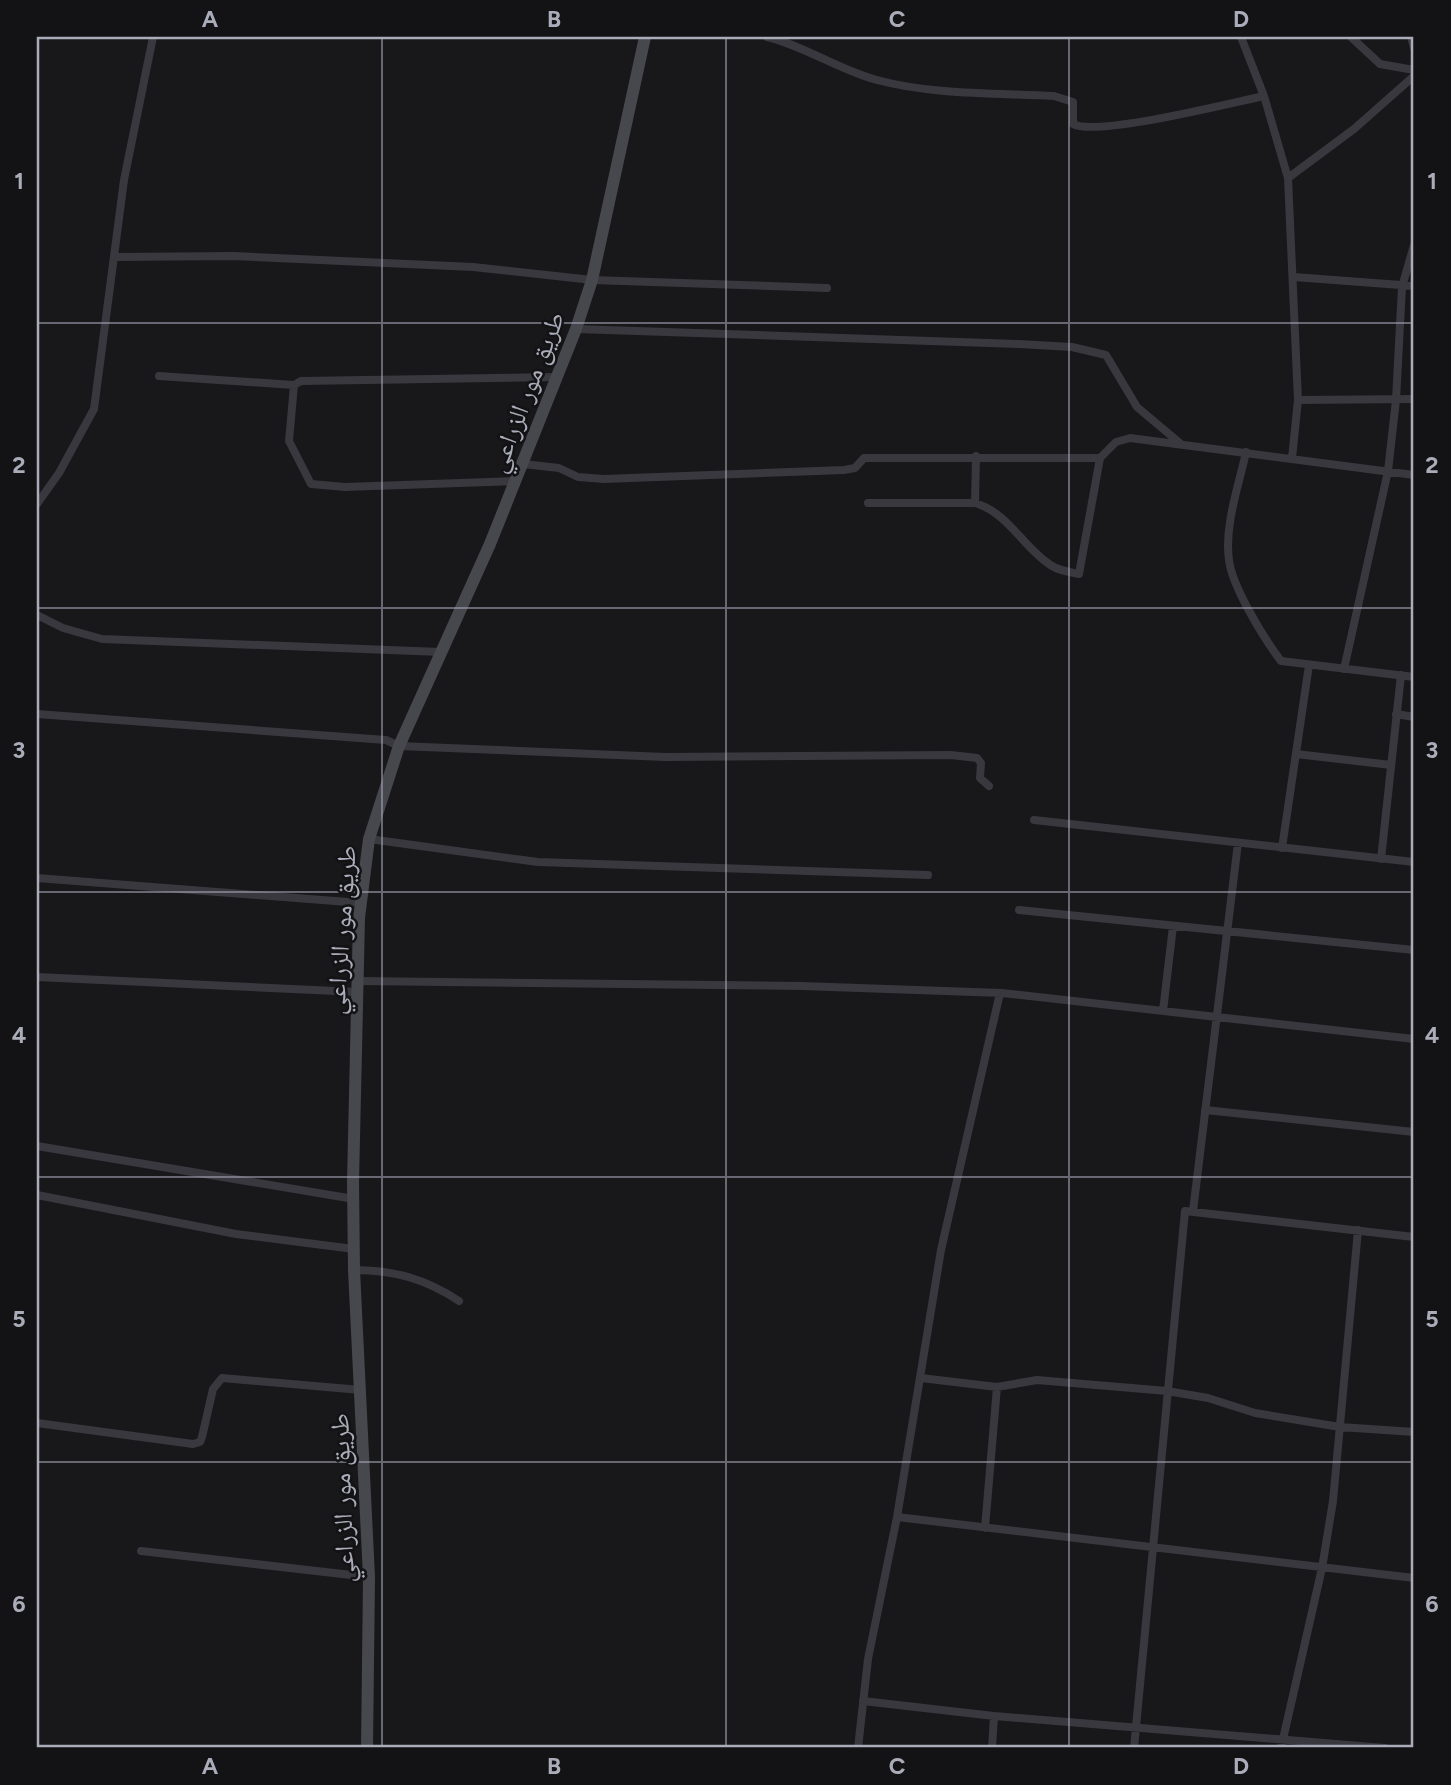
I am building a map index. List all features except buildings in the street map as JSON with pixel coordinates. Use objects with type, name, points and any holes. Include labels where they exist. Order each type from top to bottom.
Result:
[{"type":"street","points":[[37,504],[59,473],[94,409],[124,180],[153,37]]},
{"type":"street","name":"طريق مور الزراعي","points":[[367,1748],[369,1577],[354,1270],[354,1199],[357,987],[361,903],[369,839],[399,746],[516,481],[576,329],[592,280],[645,37]]},
{"type":"street","points":[[767,37],[851,72],[880,81],[918,88],[1054,96],[1073,102],[1073,124],[1087,128],[1264,96]]},
{"type":"street","points":[[1241,37],[1264,96],[1288,178],[1298,400],[1292,458]]},
{"type":"street","points":[[1351,37],[1380,64],[1414,70]]},
{"type":"street","points":[[1411,37],[1414,48]]},
{"type":"street","points":[[1288,178],[1354,129],[1414,76]]},
{"type":"street","points":[[1344,669],[1388,471],[1396,400],[1402,287],[1414,245]]},
{"type":"street","points":[[116,257],[233,256],[459,267],[592,280],[827,288]]},
{"type":"street","points":[[1294,276],[1414,286]]},
{"type":"street","points":[[576,329],[1019,344],[1092,350],[1106,355],[1137,407],[1181,444]]},
{"type":"street","points":[[159,376],[294,385],[301,381],[557,377]]},
{"type":"street","points":[[294,385],[289,442],[312,484],[345,486],[516,481]]},
{"type":"street","points":[[1298,400],[1414,399]]},
{"type":"street","points":[[868,503],[975,503],[1008,522],[1049,564],[1079,574],[1100,458],[1116,442],[1130,438],[1414,475]]},
{"type":"street","points":[[1246,452],[1231,523],[1228,559],[1265,641],[1281,661],[1414,677]]},
{"type":"street","points":[[975,503],[976,456]]},
{"type":"street","points":[[523,464],[559,468],[578,477],[604,479],[844,470],[855,468],[864,458],[1100,458]]},
{"type":"street","points":[[37,615],[63,628],[102,639],[442,652]]},
{"type":"street","points":[[1282,848],[1309,665]]},
{"type":"street","points":[[1381,859],[1401,675]]},
{"type":"street","points":[[37,714],[386,740],[399,746],[665,757],[951,755],[977,758],[981,764],[980,778],[989,786]]},
{"type":"street","points":[[1396,714],[1414,717]]},
{"type":"street","points":[[1296,754],[1391,765]]},
{"type":"street","points":[[1034,820],[1414,862]]},
{"type":"street","points":[[369,839],[538,862],[928,875]]},
{"type":"street","points":[[1193,1211],[1225,931],[1238,842]]},
{"type":"street","points":[[37,878],[361,903]]},
{"type":"street","points":[[1019,910],[1414,950]]},
{"type":"street","points":[[1163,1011],[1173,926]]},
{"type":"street","points":[[37,977],[357,987],[802,986],[1000,993],[1414,1039]]},
{"type":"street","points":[[858,1748],[868,1659],[897,1517],[946,1221],[1000,993]]},
{"type":"street","points":[[1205,1110],[1414,1132]]},
{"type":"street","points":[[37,1146],[354,1199]]},
{"type":"street","points":[[37,1195],[236,1234],[354,1249]]},
{"type":"street","points":[[1134,1748],[1185,1211],[1414,1237]]},
{"type":"street","points":[[1281,1744],[1322,1568],[1340,1427],[1358,1230]]},
{"type":"street","points":[[354,1270],[399,1273],[428,1282],[459,1301]]},
{"type":"street","points":[[37,1423],[193,1444],[202,1437],[213,1389],[222,1378],[307,1388],[361,1390]]},
{"type":"street","points":[[921,1378],[998,1387],[1037,1380],[1167,1391],[1208,1398],[1255,1413],[1340,1427],[1414,1432]]},
{"type":"street","points":[[985,1528],[998,1387]]},
{"type":"street","points":[[897,1517],[1414,1578]]},
{"type":"street","points":[[141,1551],[369,1577]]},
{"type":"street","points":[[863,1701],[994,1716],[1137,1727],[1281,1744],[1385,1748]]},
{"type":"street","points":[[992,1748],[994,1716]]}]
